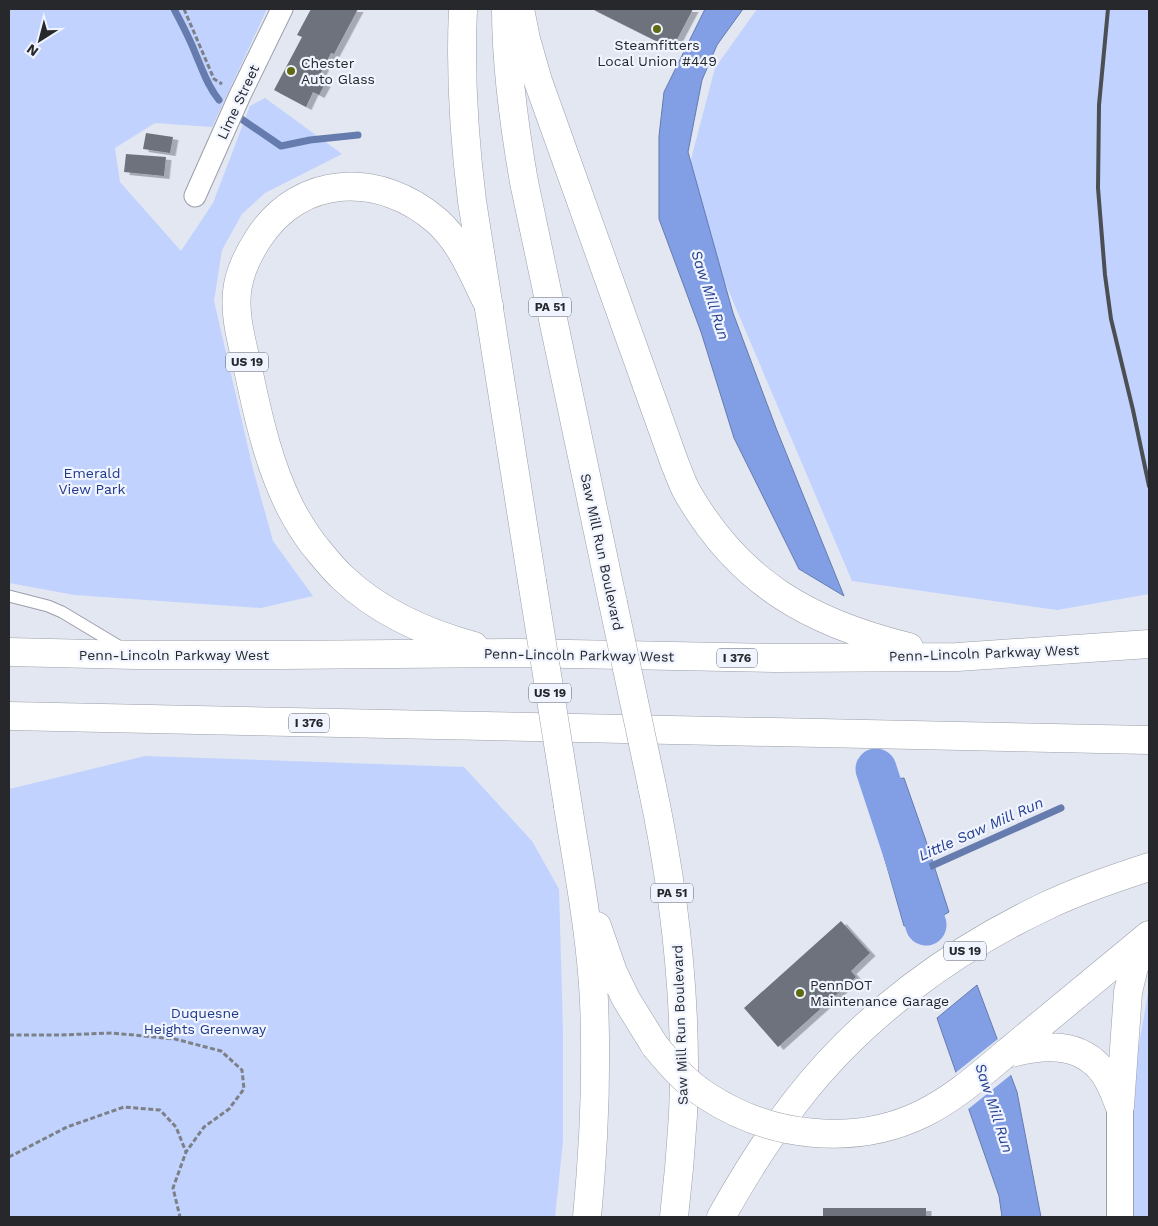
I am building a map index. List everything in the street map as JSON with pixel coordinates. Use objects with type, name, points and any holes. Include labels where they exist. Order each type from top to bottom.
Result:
[{"type":"highway","points":[[463,9],[462,94],[466,153],[489,306]]},
{"type":"highway","name":"Saw Mill Run Boulevard","points":[[506,9],[509,79],[524,182],[652,786],[672,893],[678,947],[684,1056],[683,1114],[674,1217]]},
{"type":"highway","points":[[520,9],[538,81],[675,464],[686,490],[702,517],[721,542],[742,564],[764,584],[789,601],[830,622],[877,639],[957,657]]},
{"type":"highway","name":"US 19","points":[[518,653],[475,646],[435,634],[386,611],[363,595],[342,578],[324,558],[290,507],[277,478],[258,416],[238,324],[236,305],[238,286],[243,267],[262,232],[276,216],[294,202],[314,192],[357,186],[380,190],[402,198],[437,221],[450,234],[462,252],[489,306],[580,877],[588,942],[594,1000],[595,1061],[594,1129],[587,1217]]},
{"type":"highway","name":"Penn-Lincoln Parkway West","points":[[9,652],[135,655],[518,653],[774,658],[957,657],[1149,644]]},
{"type":"highway","name":"I 376","points":[[9,716],[1149,740]]},
{"type":"highway","name":"US 19","points":[[720,1217],[768,1139],[798,1099],[829,1063],[894,1002],[919,982],[966,950],[1015,922],[1047,906],[1149,867]]},
{"type":"highway","points":[[580,877],[613,972],[626,999],[655,1046],[688,1081],[706,1096],[748,1117],[794,1131],[844,1133],[870,1130],[921,1115],[945,1102],[1149,935]]},
{"type":"highway","points":[[1120,1106],[1129,984],[1134,967],[1149,940]]},
{"type":"highway","points":[[1005,1054],[1028,1048],[1047,1046],[1078,1052],[1093,1061],[1104,1072],[1120,1106]]},
{"type":"street","name":"Lime Street","points":[[195,196],[240,95],[282,9]]},
{"type":"street","points":[[1120,1106],[1120,1217]]},
{"type":"lane","points":[[9,596],[48,606],[62,612],[135,655]]},
{"type":"path","points":[[184,9],[214,79],[240,95]]},
{"type":"path","points":[[9,1035],[112,1033],[175,1039],[221,1051],[242,1070],[244,1089],[229,1109],[204,1127],[186,1152],[173,1188],[180,1217]]},
{"type":"path","points":[[9,1157],[67,1127],[124,1107],[160,1110],[176,1127],[186,1152]]},
{"type":"green space","name":"Emerald View Park","points":[[9,9],[267,9],[212,127],[155,123],[115,148],[120,182],[181,251],[213,203],[250,106],[265,98],[342,154],[265,193],[242,214],[222,250],[214,301],[253,469],[273,541],[313,596],[261,608],[75,595],[9,583]]},
{"type":"green space","points":[[757,9],[1149,9],[1149,594],[1057,610],[852,581],[684,186],[715,68]]},
{"type":"green space","name":"Duquesne Heights Greenway","points":[[145,756],[464,767],[532,841],[559,889],[563,1030],[563,1141],[555,1217],[9,1217],[9,789]]},
{"type":"green space","points":[[1149,988],[1149,1217],[1133,1217],[1132,1084]]},
{"type":"water","points":[[705,9],[743,9],[717,45],[702,80],[688,152],[733,313],[776,428],[844,596],[799,569],[734,438],[701,332],[659,219],[659,136],[664,92]]},
{"type":"water","points":[[904,778],[949,912],[926,925],[904,926],[863,783]]},
{"type":"water","points":[[977,985],[1017,1092],[1041,1217],[1002,1217],[999,1196],[937,1018]]},
{"type":"pier","points":[[999,1038],[1012,1074],[967,1110],[954,1074]]},
{"type":"building","points":[[311,9],[358,9],[334,54],[331,53],[317,80],[325,84],[319,95],[313,92],[306,107],[274,90],[302,37],[297,35]]},
{"type":"building","name":"Steamfitters Local Union #449","points":[[592,9],[693,9],[672,49]]},
{"type":"building","points":[[146,133],[173,137],[170,153],[143,149]]},
{"type":"building","points":[[126,154],[166,157],[164,176],[124,172]]},
{"type":"building","name":"PennDOT Maintenance Garage","points":[[841,921],[870,953],[851,971],[856,977],[778,1047],[744,1008]]},
{"type":"building","points":[[823,1208],[926,1208],[926,1217],[823,1217]]},
{"type":"waterway","points":[[174,9],[189,37],[209,84],[219,100]]},
{"type":"waterway","points":[[240,118],[281,146],[310,140],[358,135]]},
{"type":"waterway","name":"Saw Mill Run","points":[[876,769],[926,925]]},
{"type":"waterway","name":"Little Saw Mill Run","points":[[927,868],[1061,808]]},
{"type":"railway","points":[[1108,9],[1099,105],[1098,188],[1105,275],[1111,319],[1149,486]]},
{"type":"place","name":"Steamfitters Local Union #449","points":[[657,29]]},
{"type":"place","name":"Chester Auto Glass","points":[[291,71]]},
{"type":"place","name":"PennDOT Maintenance Garage","points":[[800,993]]}]
